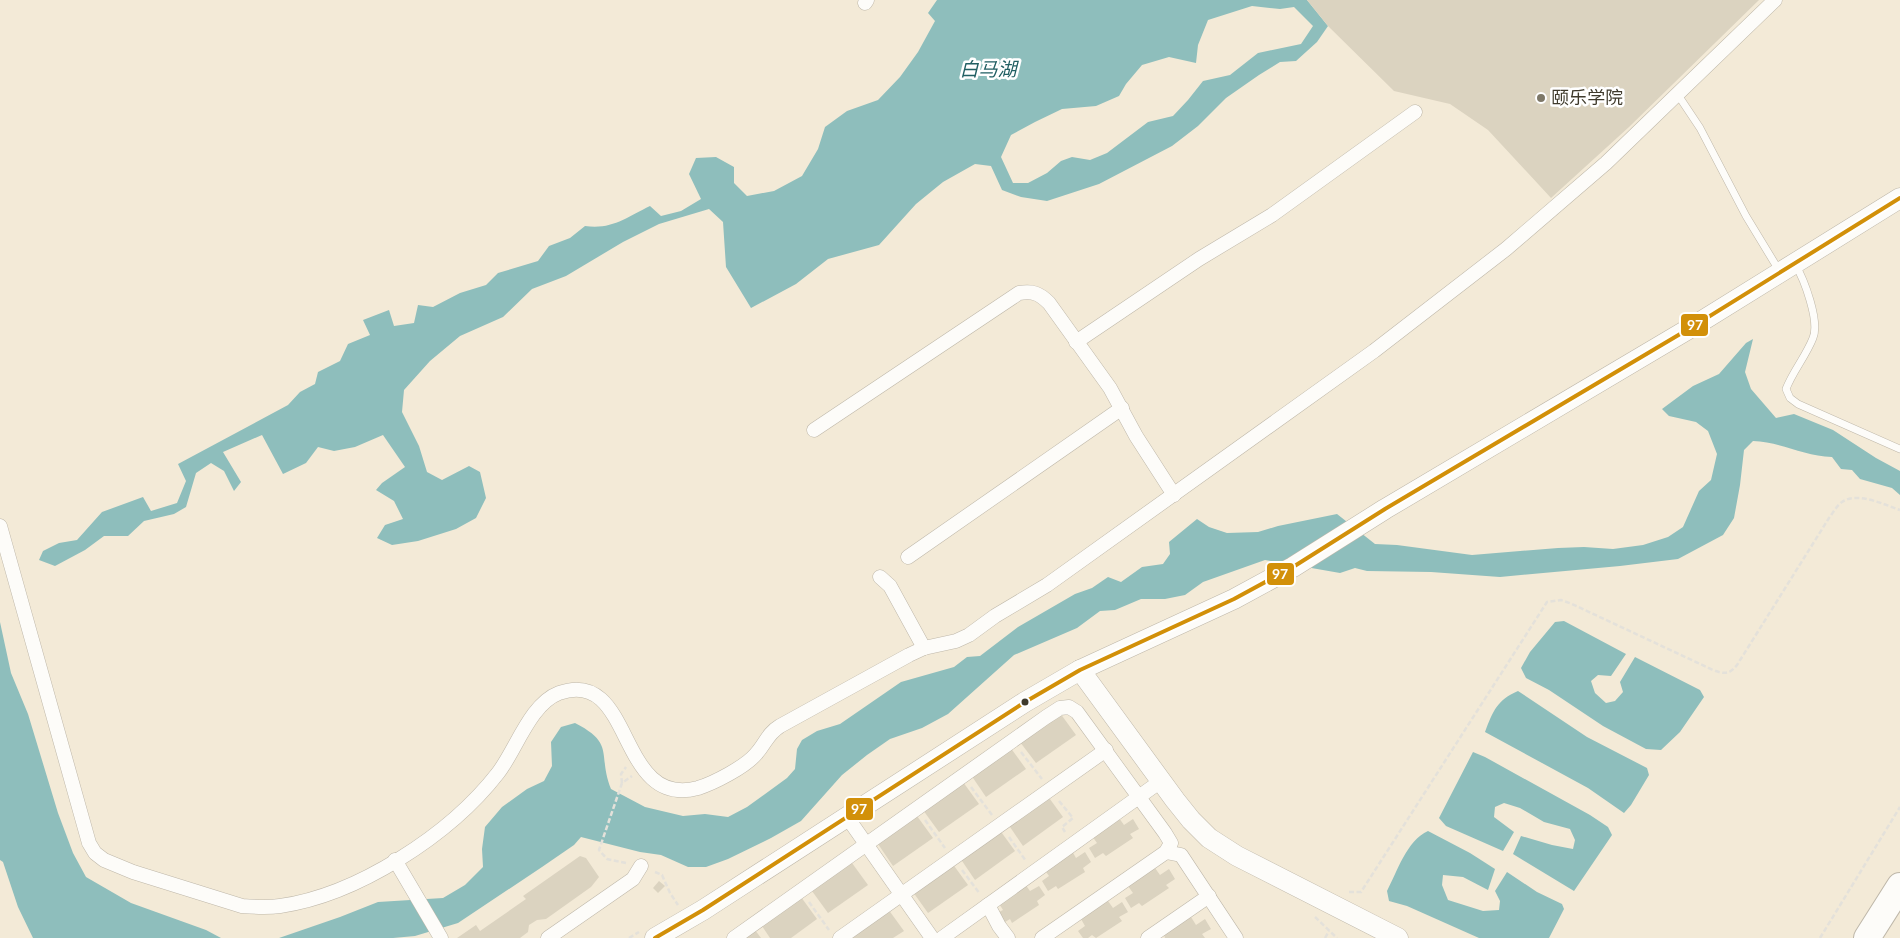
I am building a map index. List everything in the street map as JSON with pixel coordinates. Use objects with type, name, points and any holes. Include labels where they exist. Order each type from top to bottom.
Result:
[{"type":"highway","points":[[1868,938],[1900,886]]},
{"type":"street","points":[[0,526],[89,843],[95,853],[104,860],[133,872],[242,906],[280,906],[323,895],[369,875],[423,844],[443,829],[476,799],[499,772],[534,714],[546,701],[557,694],[572,690],[583,690],[594,694],[604,701],[611,709],[646,773],[654,782],[677,790],[699,787],[751,760],[771,732],[924,648],[956,641],[969,635],[995,616],[1047,585],[1374,351],[1473,276],[1606,163],[1775,0]]},
{"type":"street","points":[[1076,342],[1199,259],[1272,215],[1415,112]]},
{"type":"street","points":[[655,938],[1025,702],[1080,670],[1234,599],[1293,567],[1364,522],[1689,329],[1900,198]]},
{"type":"street","points":[[814,430],[1019,293],[1029,291],[1039,294],[1048,303],[1110,388],[1136,436],[1174,495]]},
{"type":"street","points":[[908,557],[1122,408]]},
{"type":"street","points":[[880,577],[890,586],[924,648]]},
{"type":"street","points":[[1080,670],[1161,781],[1191,820],[1209,838],[1237,856],[1398,938]]},
{"type":"street","points":[[734,938],[1060,708],[1070,706],[1077,712],[1106,750],[1166,833],[1171,843],[1166,852],[1042,938]]},
{"type":"street","points":[[835,934],[901,895],[1106,750]]},
{"type":"street","points":[[942,938],[1161,781]]},
{"type":"street","points":[[847,817],[932,938]]},
{"type":"street","points":[[1166,852],[1181,854],[1236,938]]},
{"type":"street","points":[[395,860],[441,938]]},
{"type":"street","points":[[548,938],[633,879],[641,866]]},
{"type":"street","points":[[1148,938],[1209,896]]},
{"type":"street","points":[[988,905],[1008,938]]},
{"type":"lane","points":[[1678,95],[1700,128],[1746,216],[1787,268],[1802,275],[1815,325],[1814,337],[1786,389],[1790,398],[1798,404],[1900,449]]},
{"type":"path","points":[[1345,891],[1361,892],[1375,873],[1417,804],[1547,602],[1561,600],[1572,604],[1724,674],[1731,672],[1737,665],[1829,518],[1841,502],[1852,498],[1873,500],[1900,510]]},
{"type":"path","points":[[599,850],[620,790],[622,783],[621,774],[628,765]]},
{"type":"path","points":[[622,783],[634,775]]},
{"type":"path","points":[[1820,938],[1900,807]]},
{"type":"path","points":[[801,891],[835,934]]},
{"type":"path","points":[[1324,938],[1329,930]]},
{"type":"water","name":"白马湖","points":[[937,0],[1307,0],[1328,26],[1317,42],[1296,61],[1280,62],[1259,75],[1226,98],[1198,126],[1172,146],[1099,184],[1047,201],[1021,197],[1002,190],[991,166],[975,164],[943,182],[916,204],[879,245],[828,259],[796,284],[751,308],[726,267],[723,222],[709,209],[659,224],[623,242],[566,276],[532,289],[503,317],[460,336],[430,361],[404,390],[402,412],[419,446],[427,472],[442,480],[469,466],[480,472],[486,498],[476,518],[456,529],[418,541],[392,545],[377,538],[385,525],[403,519],[394,501],[376,490],[382,483],[405,467],[383,435],[355,447],[334,451],[318,447],[306,463],[283,474],[262,435],[223,452],[241,482],[234,491],[224,471],[211,463],[196,473],[186,507],[174,514],[144,521],[128,536],[104,536],[85,550],[55,566],[39,560],[43,551],[59,543],[77,540],[102,512],[143,497],[151,511],[177,503],[186,481],[178,464],[288,405],[300,392],[315,384],[318,372],[340,361],[348,344],[370,335],[363,320],[389,310],[394,326],[414,323],[418,305],[433,307],[460,293],[486,285],[498,273],[538,261],[549,246],[570,238],[585,226],[595,227],[611,224],[650,206],[661,216],[681,211],[701,199],[689,174],[696,158],[716,157],[734,167],[734,183],[747,196],[774,191],[802,176],[818,149],[825,127],[847,111],[878,100],[900,77],[918,52],[935,21],[928,13]],"holes":[[[1252,6],[1280,9],[1294,7],[1313,26],[1301,44],[1258,53],[1230,75],[1203,81],[1173,116],[1148,122],[1107,153],[1090,160],[1072,157],[1061,161],[1047,173],[1028,183],[1013,183],[1001,157],[1011,135],[1062,109],[1096,106],[1119,96],[1126,84],[1142,65],[1169,57],[1196,63],[1198,45],[1208,20]]]},
{"type":"water","points":[[1753,339],[1745,372],[1751,389],[1776,418],[1794,414],[1833,430],[1900,471],[1900,495],[1892,488],[1860,479],[1852,470],[1841,469],[1832,457],[1753,441],[1744,450],[1734,518],[1723,535],[1678,559],[1500,577],[1431,572],[1367,571],[1355,568],[1340,573],[1265,560],[1203,582],[1185,595],[1165,599],[1141,599],[1115,610],[1100,611],[1077,628],[1014,655],[948,714],[922,728],[890,739],[867,755],[842,775],[801,821],[728,859],[706,867],[688,867],[661,855],[640,852],[581,837],[574,845],[458,923],[415,936],[393,938],[279,938],[378,902],[443,898],[465,885],[483,867],[482,849],[485,827],[502,807],[527,789],[544,781],[552,766],[551,742],[561,727],[575,723],[588,730],[601,744],[611,789],[645,807],[683,816],[705,814],[728,817],[747,807],[787,778],[795,769],[797,749],[802,740],[817,731],[840,724],[901,682],[954,667],[967,657],[980,656],[1018,627],[1075,594],[1092,588],[1108,577],[1121,582],[1142,567],[1163,564],[1170,554],[1169,542],[1197,519],[1209,527],[1227,533],[1258,532],[1337,514],[1375,544],[1472,555],[1558,548],[1613,549],[1643,545],[1668,537],[1683,527],[1699,491],[1711,480],[1717,454],[1708,431],[1696,422],[1669,416],[1662,409],[1693,386],[1719,374],[1746,343]]},
{"type":"water","points":[[1564,621],[1626,654],[1611,676],[1598,675],[1591,681],[1595,693],[1606,703],[1615,701],[1623,692],[1620,682],[1635,657],[1700,690],[1704,697],[1680,732],[1661,750],[1646,749],[1603,726],[1549,690],[1526,678],[1521,668],[1530,652],[1555,622]]},
{"type":"water","points":[[0,622],[11,673],[28,714],[58,813],[73,853],[86,877],[131,903],[206,930],[221,938],[33,938],[18,907],[3,862],[0,860]]},
{"type":"water","points":[[1518,691],[1587,737],[1647,768],[1649,775],[1624,813],[1588,788],[1485,732],[1500,702]]},
{"type":"water","points":[[1473,752],[1590,815],[1608,827],[1612,835],[1574,891],[1513,854],[1521,836],[1573,849],[1575,840],[1570,829],[1544,822],[1520,808],[1504,803],[1495,807],[1494,817],[1514,832],[1503,851],[1446,826],[1439,818]]},
{"type":"water","points":[[1428,831],[1470,853],[1495,869],[1488,890],[1463,877],[1443,875],[1442,885],[1448,900],[1483,911],[1499,910],[1500,901],[1495,891],[1507,872],[1537,892],[1562,904],[1564,909],[1549,938],[1479,938],[1407,906],[1389,901],[1387,891],[1403,857],[1414,842]]},
{"type":"building","name":"颐乐学院","points":[[1307,0],[1759,0],[1629,127],[1551,198],[1488,130],[1450,104],[1394,91],[1328,26]]},
{"type":"building","points":[[1060,713],[1076,735],[1036,763],[1020,742]]},
{"type":"building","points":[[1010,747],[1026,769],[986,797],[971,775]]},
{"type":"building","points":[[963,782],[979,804],[939,832],[923,810]]},
{"type":"building","points":[[1047,795],[1063,817],[1023,846],[1008,824]]},
{"type":"building","points":[[917,816],[933,838],[893,866],[878,844]]},
{"type":"building","points":[[1119,818],[1124,825],[1133,819],[1139,829],[1130,834],[1133,838],[1106,856],[1103,853],[1095,858],[1089,848],[1097,843],[1092,836]]},
{"type":"building","points":[[999,829],[1015,851],[975,880],[960,858]]},
{"type":"building","points":[[1072,851],[1076,858],[1085,852],[1091,862],[1083,868],[1085,872],[1058,889],[1056,886],[1048,891],[1042,881],[1049,876],[1044,869]]},
{"type":"building","points":[[580,856],[586,858],[599,877],[591,887],[546,919],[537,920],[529,925],[528,932],[520,938],[457,938],[476,925],[480,931],[526,899],[523,896]]},
{"type":"building","points":[[852,863],[868,885],[828,913],[812,891]]},
{"type":"building","points":[[952,863],[968,885],[928,913],[913,892]]},
{"type":"building","points":[[1155,868],[1160,875],[1169,869],[1175,879],[1166,885],[1169,888],[1142,906],[1139,903],[1131,908],[1125,898],[1133,893],[1128,886]]},
{"type":"building","points":[[659,881],[665,886],[658,893],[653,888]]},
{"type":"building","points":[[1025,884],[1030,891],[1039,886],[1045,895],[1037,901],[1039,905],[1012,923],[1010,919],[1002,924],[995,914],[1003,910],[998,902]]},
{"type":"building","points":[[801,897],[817,919],[791,938],[770,938],[762,926]]},
{"type":"building","points":[[1108,901],[1113,908],[1122,902],[1128,912],[1119,917],[1122,921],[1096,938],[1092,935],[1088,938],[1083,938],[1078,931],[1085,926],[1081,919]]},
{"type":"building","points":[[888,909],[904,931],[893,938],[847,938]]},
{"type":"building","points":[[1191,917],[1196,925],[1205,919],[1211,929],[1202,934],[1205,938],[1165,938],[1164,935]]},
{"type":"building","points":[[755,930],[761,938],[744,938]]},
{"type":"transit line","name":"97","points":[[655,938],[703,910],[1025,702],[1080,670],[1234,599],[1293,567],[1385,509],[1697,324],[1900,198]]},
{"type":"place","name":"颐乐学院","points":[[1541,98]]}]
